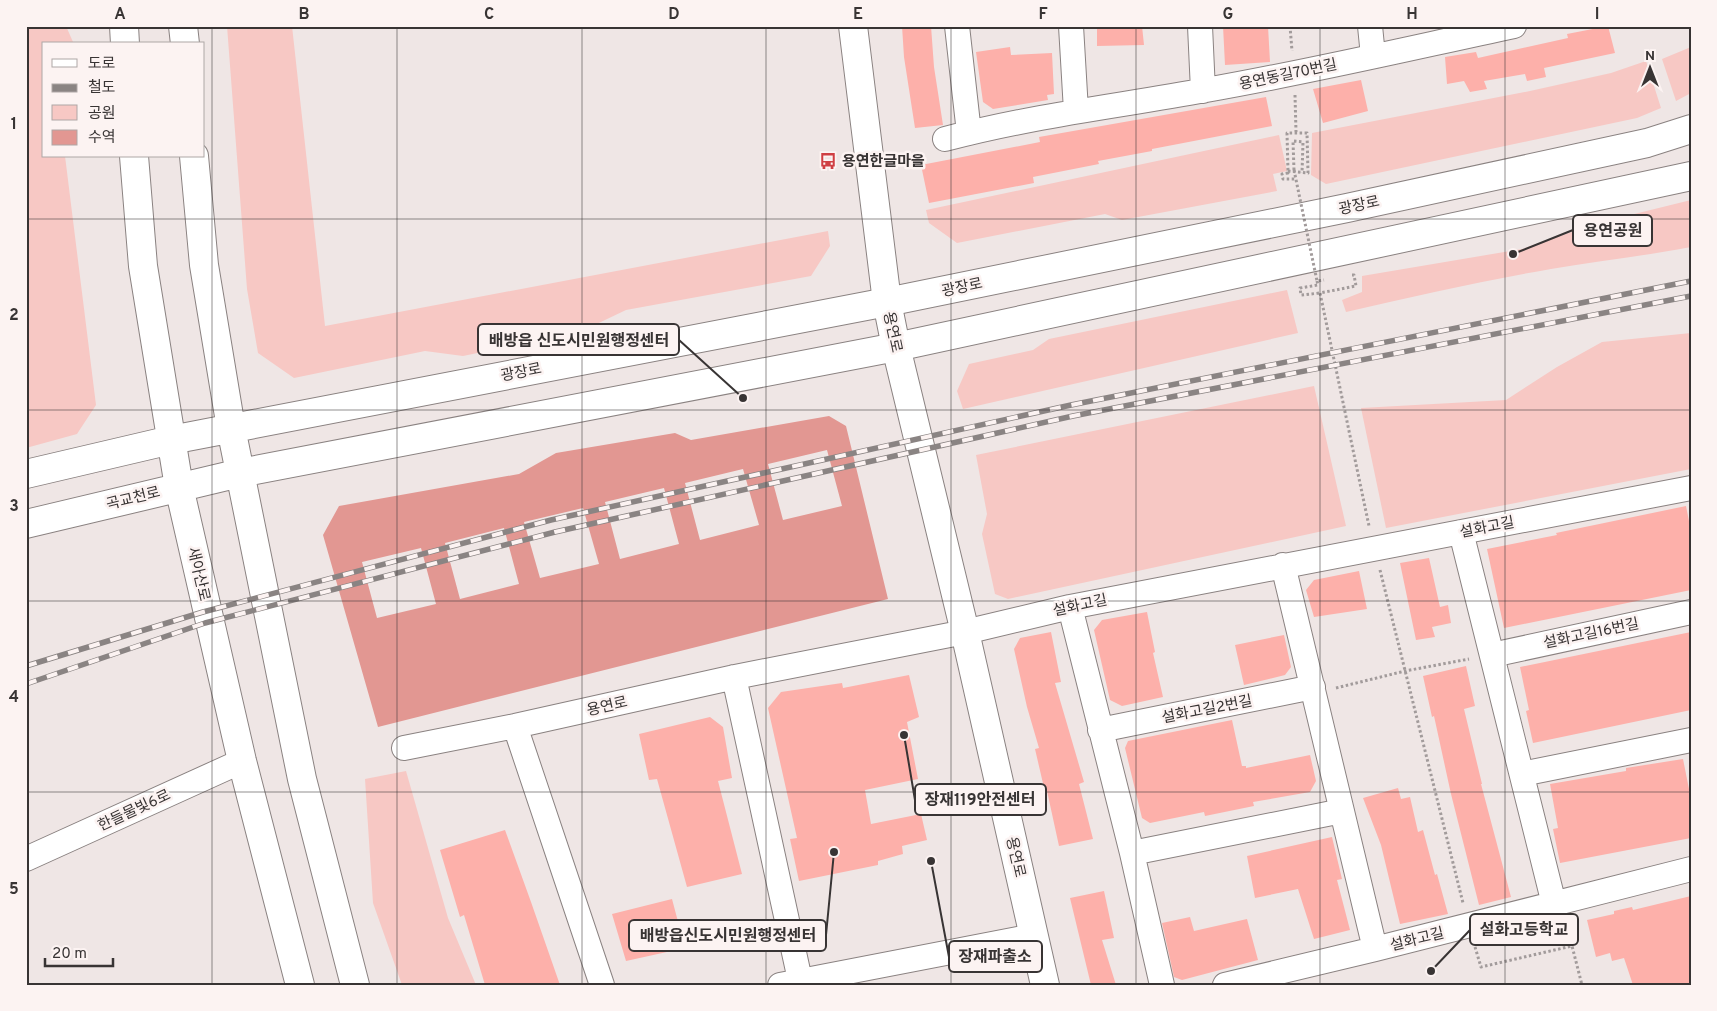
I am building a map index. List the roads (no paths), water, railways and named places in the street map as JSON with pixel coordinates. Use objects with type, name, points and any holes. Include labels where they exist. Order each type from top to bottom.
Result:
[{"type":"main road","points":[[124,26],[125,42]]},
{"type":"main road","points":[[183,26],[184,42]]},
{"type":"main road","name":"용연로","points":[[853,26],[887,302],[896,347],[965,632],[1044,985]]},
{"type":"main road","name":"광장로","points":[[230,428],[887,302],[1347,208],[1609,152],[1647,143],[1691,129]]},
{"type":"main road","name":"새아산로","points":[[134,158],[143,266],[179,487],[242,760],[300,985]]},
{"type":"main road","points":[[194,158],[204,265],[230,428],[302,780],[355,985]]},
{"type":"main road","points":[[240,473],[896,347],[1691,176]]},
{"type":"main road","points":[[26,474],[230,428]]},
{"type":"main road","name":"곡교천로","points":[[26,524],[240,473]]},
{"type":"street","points":[[957,26],[969,133]]},
{"type":"street","points":[[1071,26],[1076,111]]},
{"type":"street","points":[[1200,26],[1203,91]]},
{"type":"street","points":[[1370,26],[1373,56]]},
{"type":"street","name":"용연동길70번길","points":[[945,139],[1076,111],[1293,75],[1514,26]]},
{"type":"street","name":"설화고길","points":[[965,632],[1070,607],[1691,488]]},
{"type":"street","points":[[1461,532],[1482,656],[1522,774],[1554,904]]},
{"type":"street","name":"설화고길","points":[[1283,565],[1324,688],[1342,811],[1375,949]]},
{"type":"street","points":[[1070,607],[1132,853],[1162,985]]},
{"type":"street","name":"설화고길16번길","points":[[1482,656],[1691,612]]},
{"type":"street","name":"용연로","points":[[404,748],[515,726],[734,677],[965,632]]},
{"type":"street","points":[[734,677],[790,983],[1033,936]]},
{"type":"street","name":"설화고길2번길","points":[[1100,730],[1324,688]]},
{"type":"street","points":[[515,726],[602,985]]},
{"type":"street","points":[[1522,774],[1691,740]]},
{"type":"street","name":"한들물빛6로","points":[[26,859],[242,760]]},
{"type":"street","points":[[1132,853],[1342,811]]},
{"type":"street","name":"설화고길","points":[[1225,985],[1691,869]]},
{"type":"street","points":[[286,985],[292,956]]},
{"type":"water","points":[[829,416],[846,426],[888,599],[378,727],[323,535],[339,506],[519,474],[556,453],[675,433],[691,440]],"holes":[[[827,450],[842,506],[783,520],[768,464]],[[743,469],[759,525],[700,540],[685,483]],[[664,488],[679,544],[620,559],[605,502]],[[583,508],[599,564],[540,578],[524,522]],[[504,528],[519,584],[460,599],[445,543]],[[421,548],[436,604],[377,618],[362,562]]]},
{"type":"railway","points":[[26,666],[203,612],[551,520],[1071,405],[1691,281]]},
{"type":"railway","points":[[26,684],[205,623],[555,532],[1073,416],[1691,296]]},
{"type":"place","name":"용연한글마을","points":[[828,161]]},
{"type":"place","name":"용연공원","points":[[1513,254]]},
{"type":"place","name":"배방읍 신도시민원행정센터","points":[[743,398]]},
{"type":"place","name":"장재119안전센터","points":[[904,735]]},
{"type":"place","name":"배방읍신도시민원행정센터","points":[[834,852]]},
{"type":"place","name":"장재파출소","points":[[931,861]]},
{"type":"place","name":"설화고등학교","points":[[1431,971]]}]
